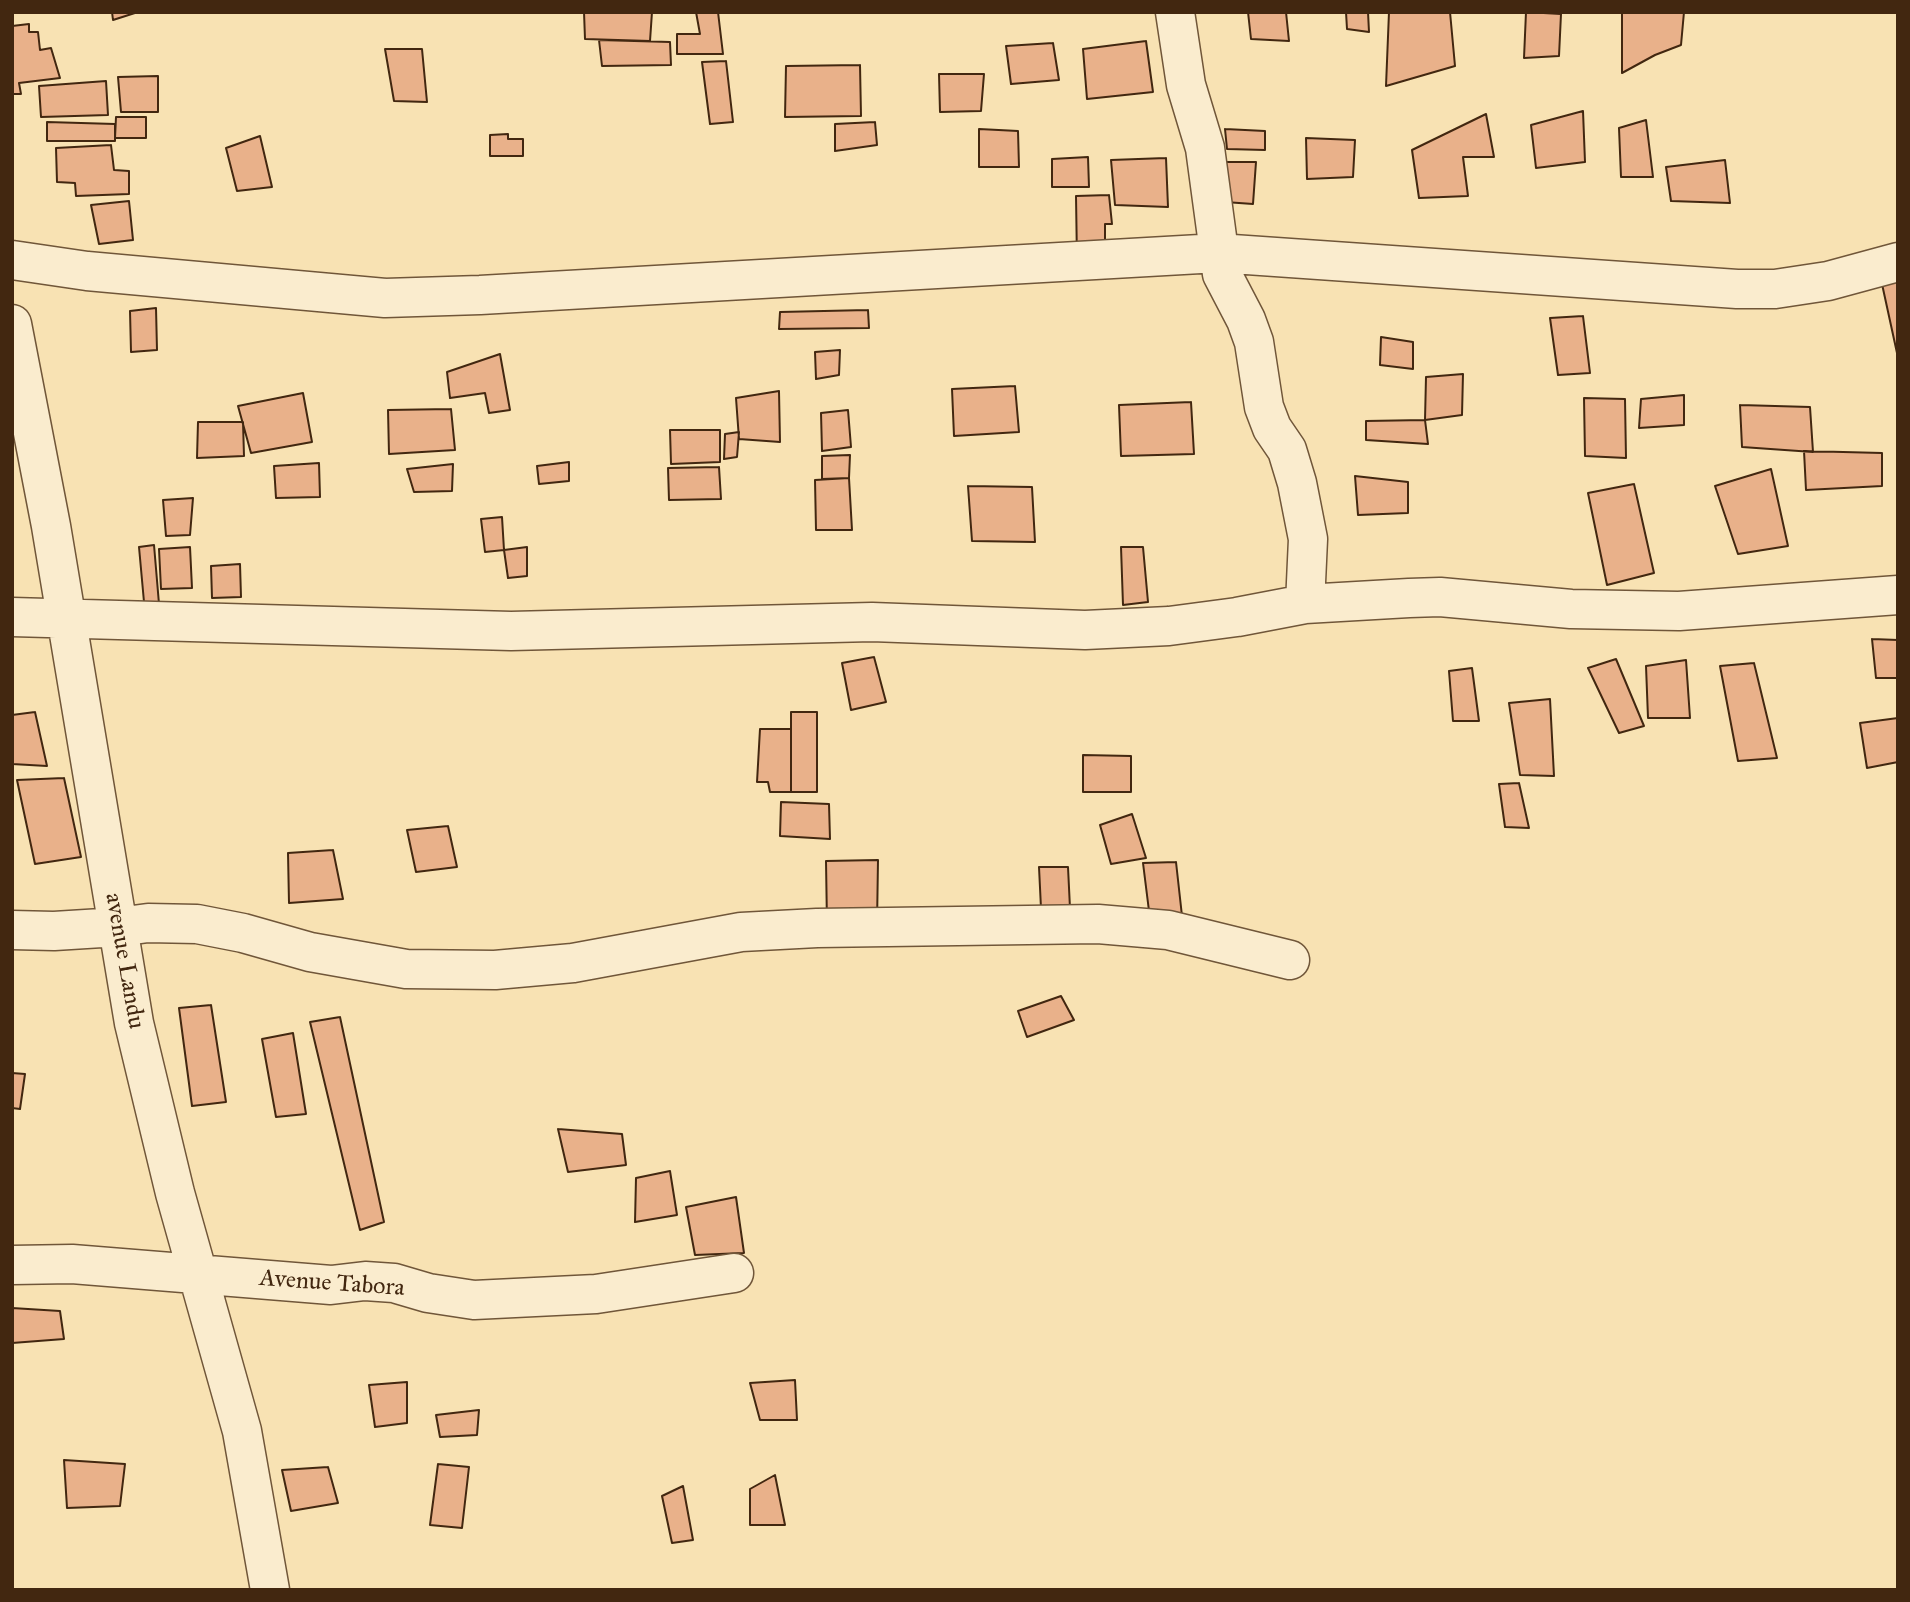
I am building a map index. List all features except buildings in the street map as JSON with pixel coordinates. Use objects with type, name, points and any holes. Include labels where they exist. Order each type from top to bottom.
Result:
[{"type":"street","points":[[1175,12],[1186,85],[1205,148],[1222,274],[1246,320],[1254,342],[1264,407],[1272,428],[1287,450],[1297,483],[1308,539],[1305,604]]},
{"type":"street","points":[[12,260],[88,271],[385,298],[480,295],[1219,253],[1737,289],[1775,289],[1828,281],[1898,262]]},
{"type":"street","name":"avenue Landu","points":[[12,324],[66,619],[134,1023],[174,1194],[242,1431],[270,1590]]},
{"type":"street","points":[[12,617],[511,631],[872,622],[1085,630],[1196,622],[1305,604],[1440,597],[1571,609],[1679,611],[1898,595]]},
{"type":"street","points":[[12,930],[54,931],[148,923],[197,924],[243,933],[310,952],[406,969],[495,970],[573,963],[741,932],[1098,924],[1168,930],[1290,960]]},
{"type":"street","name":"Avenue Tabora","points":[[12,1265],[72,1264],[331,1285],[365,1281],[394,1283],[428,1293],[474,1300],[596,1294],[734,1273]]}]
